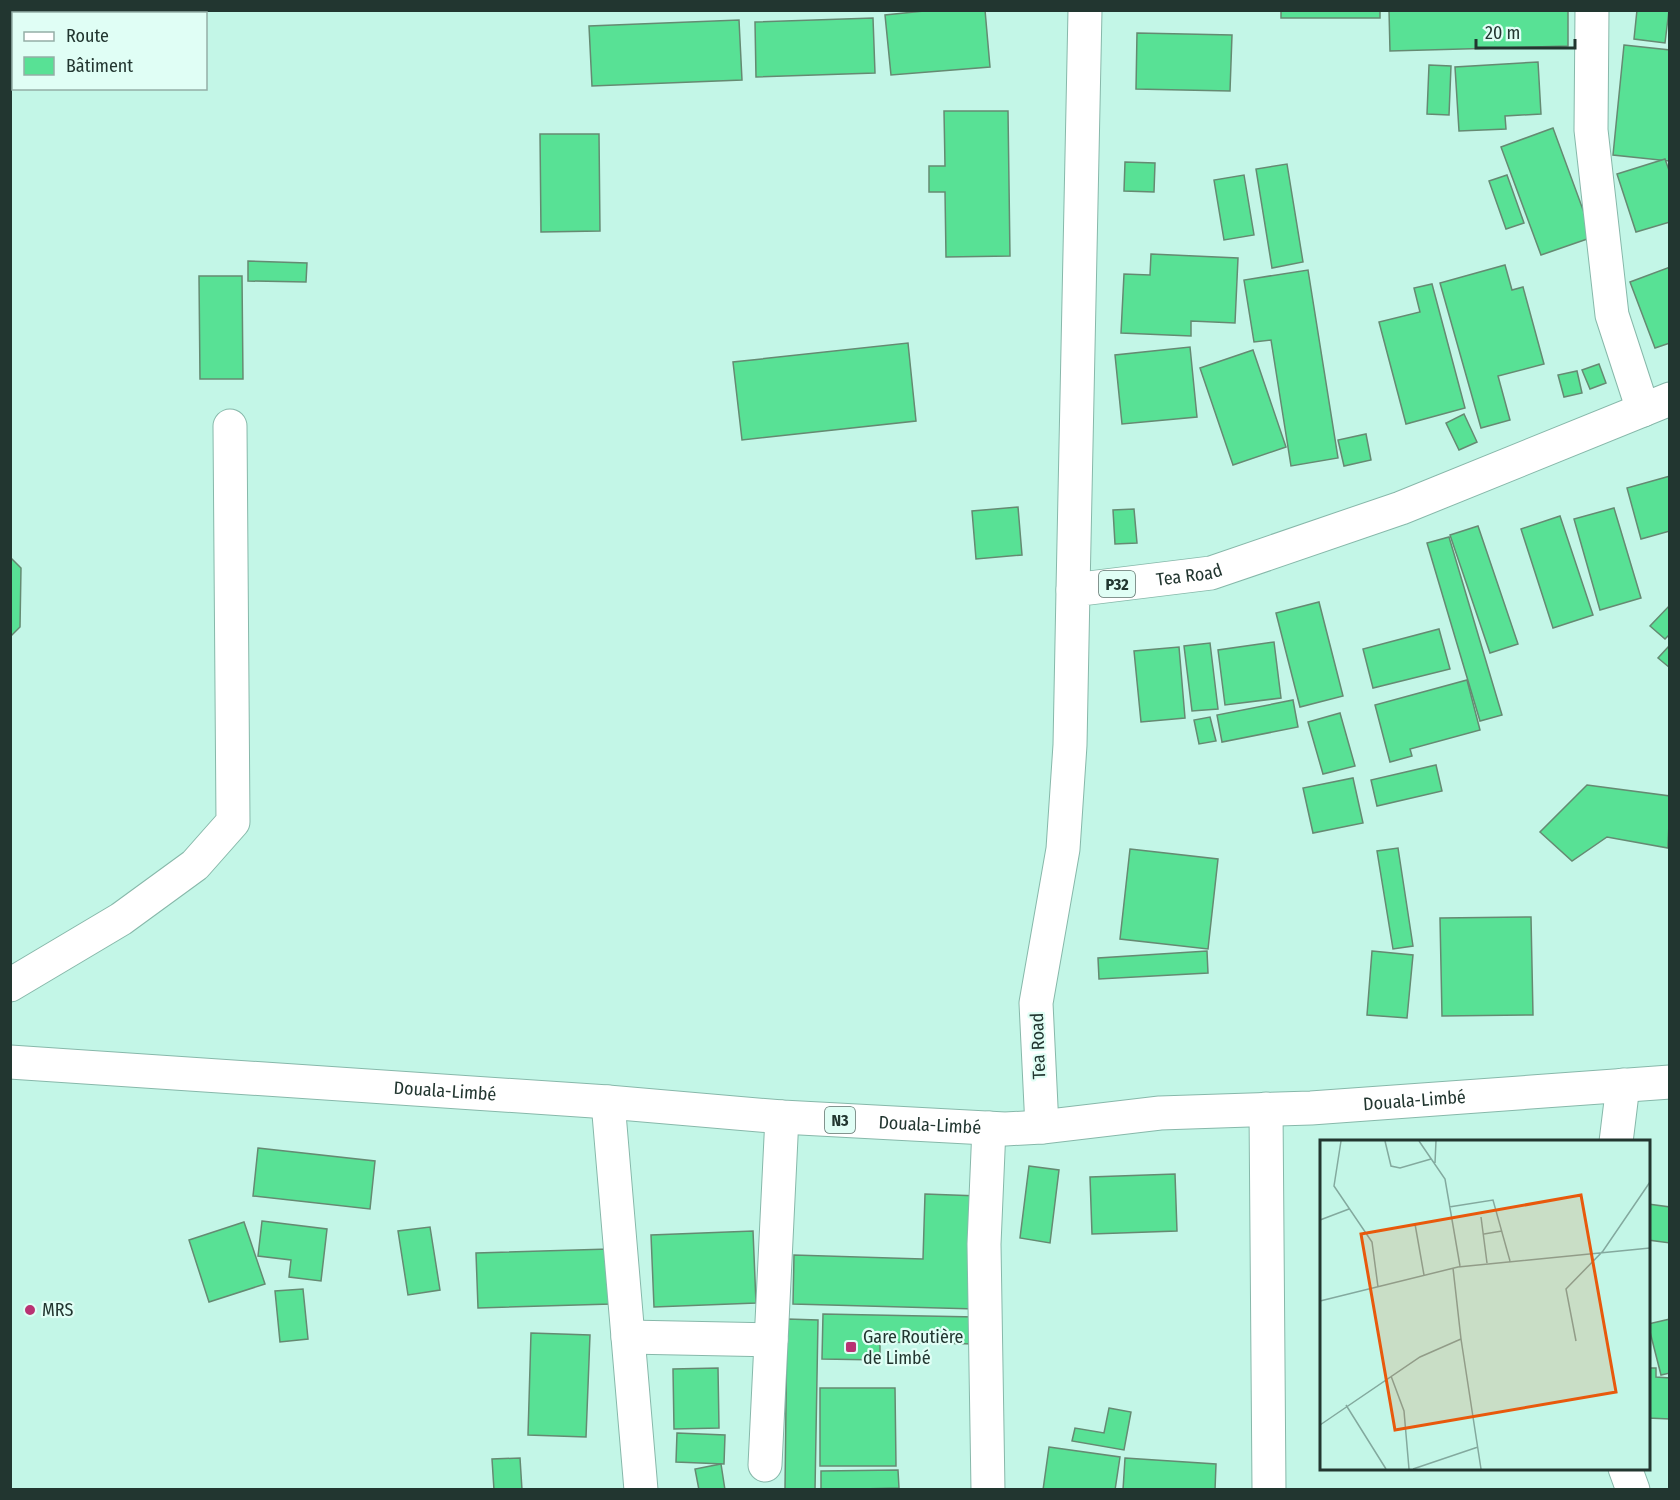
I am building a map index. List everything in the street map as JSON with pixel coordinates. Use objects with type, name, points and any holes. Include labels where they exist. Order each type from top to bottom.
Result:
[{"type":"main road","points":[[1073,590],[1085,10]]},
{"type":"main road","points":[[1592,10],[1591,130],[1612,315],[1656,404]]},
{"type":"main road","name":"Tea Road","points":[[1041,1127],[1036,1003],[1063,849],[1070,745],[1073,590],[1211,573],[1401,508],[1656,404]]},
{"type":"main road","points":[[10,984],[121,919],[195,865],[233,822],[231,426]]},
{"type":"main road","name":"Douala-Limbé","points":[[10,1062],[608,1102],[782,1117],[1005,1130],[1160,1113],[1311,1108],[1670,1082]]},
{"type":"main road","points":[[1616,1140],[1623,1085]]},
{"type":"main road","points":[[608,1102],[641,1490]]},
{"type":"main road","points":[[1266,1109],[1269,1490]]},
{"type":"main road","points":[[765,1465],[782,1117]]},
{"type":"main road","points":[[988,1490],[984,1244],[989,1128]]},
{"type":"main road","points":[[628,1337],[771,1340]]},
{"type":"main road","points":[[1626,1470],[1633,1490]]},
{"type":"building","points":[[934,10],[985,10],[990,67],[891,75],[885,15]]},
{"type":"building","points":[[1281,10],[1380,10],[1380,18],[1281,18]]},
{"type":"building","points":[[1389,10],[1568,10],[1568,46],[1390,51]]},
{"type":"building","points":[[1637,10],[1669,10],[1665,43],[1634,39]]},
{"type":"building","points":[[873,18],[875,73],[756,77],[755,22]]},
{"type":"building","points":[[739,20],[742,80],[592,86],[589,26]]},
{"type":"building","points":[[1137,33],[1232,35],[1230,91],[1136,89]]},
{"type":"building","points":[[1624,45],[1670,50],[1669,161],[1613,155]]},
{"type":"building","points":[[1538,62],[1541,114],[1505,116],[1506,129],[1459,131],[1455,67]]},
{"type":"building","points":[[1429,65],[1451,66],[1449,115],[1427,114]]},
{"type":"building","points":[[944,111],[1008,111],[1010,256],[946,257],[945,192],[929,192],[929,166],[945,166]]},
{"type":"building","points":[[1553,128],[1593,237],[1541,255],[1501,147]]},
{"type":"building","points":[[540,134],[599,134],[600,231],[541,232]]},
{"type":"building","points":[[1665,159],[1670,173],[1670,222],[1636,232],[1617,174]]},
{"type":"building","points":[[1125,162],[1155,163],[1154,192],[1124,191]]},
{"type":"building","points":[[1287,164],[1303,262],[1272,268],[1256,169]]},
{"type":"building","points":[[1244,175],[1254,235],[1224,240],[1214,180]]},
{"type":"building","points":[[1507,175],[1524,223],[1506,229],[1489,181]]},
{"type":"building","points":[[1151,254],[1238,258],[1235,323],[1191,321],[1191,336],[1121,333],[1124,274],[1150,275]]},
{"type":"building","points":[[248,261],[307,263],[306,282],[248,281]]},
{"type":"building","points":[[1505,265],[1512,290],[1523,287],[1544,364],[1498,376],[1510,420],[1481,428],[1440,283]]},
{"type":"building","points":[[1670,267],[1670,343],[1655,348],[1630,282]]},
{"type":"building","points":[[1308,270],[1338,458],[1291,466],[1271,340],[1254,342],[1244,280]]},
{"type":"building","points":[[199,276],[242,276],[243,379],[200,379]]},
{"type":"building","points":[[1432,284],[1465,408],[1406,424],[1379,322],[1420,312],[1414,288]]},
{"type":"building","points":[[908,343],[916,421],[742,440],[733,362]]},
{"type":"building","points":[[1190,347],[1197,417],[1122,424],[1115,355]]},
{"type":"building","points":[[1253,350],[1286,447],[1233,465],[1200,368]]},
{"type":"building","points":[[1599,364],[1606,383],[1590,389],[1582,370]]},
{"type":"building","points":[[1577,371],[1582,393],[1564,397],[1558,375]]},
{"type":"building","points":[[1464,414],[1477,442],[1459,450],[1446,423]]},
{"type":"building","points":[[1366,434],[1371,460],[1344,466],[1338,440]]},
{"type":"building","points":[[1670,476],[1670,531],[1641,539],[1627,488]]},
{"type":"building","points":[[1018,507],[1022,555],[976,559],[972,511]]},
{"type":"building","points":[[1614,508],[1641,598],[1600,610],[1574,519]]},
{"type":"building","points":[[1134,509],[1137,543],[1115,544],[1113,510]]},
{"type":"building","points":[[1560,516],[1593,615],[1553,628],[1521,529]]},
{"type":"building","points":[[1478,526],[1518,644],[1490,653],[1450,535]]},
{"type":"building","points":[[1449,537],[1502,715],[1480,721],[1427,543]]},
{"type":"building","points":[[10,557],[21,568],[20,627],[10,637]]},
{"type":"building","points":[[1319,602],[1343,696],[1300,707],[1276,613]]},
{"type":"building","points":[[1670,605],[1670,634],[1665,639],[1650,626]]},
{"type":"building","points":[[1439,629],[1450,669],[1373,688],[1363,649]]},
{"type":"building","points":[[1274,642],[1281,698],[1225,705],[1218,650]]},
{"type":"building","points":[[1210,643],[1218,709],[1192,711],[1184,646]]},
{"type":"building","points":[[1670,645],[1670,668],[1658,658]]},
{"type":"building","points":[[1179,647],[1185,718],[1141,722],[1134,651]]},
{"type":"building","points":[[1467,680],[1480,730],[1410,749],[1412,756],[1390,762],[1375,705]]},
{"type":"building","points":[[1293,700],[1298,727],[1222,742],[1217,715]]},
{"type":"building","points":[[1340,713],[1355,766],[1323,774],[1308,722]]},
{"type":"building","points":[[1210,717],[1216,741],[1199,744],[1194,720]]},
{"type":"building","points":[[1436,765],[1442,791],[1377,806],[1371,780]]},
{"type":"building","points":[[1353,778],[1363,823],[1313,833],[1303,788]]},
{"type":"building","points":[[1587,785],[1670,796],[1668,848],[1607,837],[1572,861],[1540,832]]},
{"type":"building","points":[[1398,848],[1413,946],[1393,949],[1377,851]]},
{"type":"building","points":[[1130,849],[1218,859],[1208,949],[1120,939]]},
{"type":"building","points":[[1531,917],[1533,1015],[1442,1016],[1440,918]]},
{"type":"building","points":[[1207,951],[1208,973],[1099,979],[1098,958]]},
{"type":"building","points":[[1372,951],[1413,955],[1407,1018],[1367,1015]]},
{"type":"building","points":[[258,1148],[375,1161],[370,1209],[253,1196]]},
{"type":"building","points":[[1029,1166],[1059,1170],[1050,1243],[1020,1238]]},
{"type":"building","points":[[1175,1174],[1177,1231],[1092,1234],[1090,1177]]},
{"type":"building","points":[[925,1194],[979,1196],[976,1309],[793,1304],[794,1255],[923,1259]]},
{"type":"building","points":[[1650,1204],[1670,1207],[1670,1243],[1650,1240]]},
{"type":"building","points":[[262,1221],[327,1229],[321,1281],[289,1277],[291,1260],[258,1256]]},
{"type":"building","points":[[244,1222],[265,1284],[209,1302],[189,1240]]},
{"type":"building","points":[[430,1227],[440,1290],[408,1295],[398,1231]]},
{"type":"building","points":[[753,1231],[756,1303],[654,1307],[651,1235]]},
{"type":"building","points":[[609,1249],[611,1304],[478,1308],[476,1253]]},
{"type":"building","points":[[303,1289],[308,1339],[280,1342],[275,1291]]},
{"type":"building","points":[[823,1314],[976,1317],[976,1344],[880,1342],[880,1360],[822,1359]]},
{"type":"building","points":[[787,1319],[818,1320],[815,1490],[785,1490]]},
{"type":"building","points":[[1670,1319],[1670,1373],[1661,1375],[1650,1324]]},
{"type":"building","points":[[531,1333],[590,1335],[586,1437],[528,1435]]},
{"type":"building","points":[[718,1368],[719,1428],[674,1429],[673,1369]]},
{"type":"building","points":[[1650,1368],[1656,1368],[1656,1377],[1670,1378],[1670,1419],[1650,1418]]},
{"type":"building","points":[[820,1388],[895,1388],[896,1466],[820,1466]]},
{"type":"building","points":[[1109,1408],[1131,1412],[1124,1450],[1072,1441],[1075,1428],[1104,1433]]},
{"type":"building","points":[[677,1433],[725,1435],[724,1464],[676,1462]]},
{"type":"building","points":[[1049,1447],[1120,1457],[1115,1490],[1043,1490]]},
{"type":"building","points":[[520,1458],[522,1490],[494,1490],[492,1459]]},
{"type":"building","points":[[1125,1458],[1216,1464],[1215,1490],[1123,1490]]},
{"type":"building","points":[[721,1464],[725,1490],[699,1490],[695,1469]]},
{"type":"building","points":[[898,1470],[899,1488],[821,1490],[821,1471]]},
{"type":"place","name":"MRS","points":[[30,1310]]},
{"type":"place","name":"Gare Routière de Limbé","points":[[851,1347]]}]
